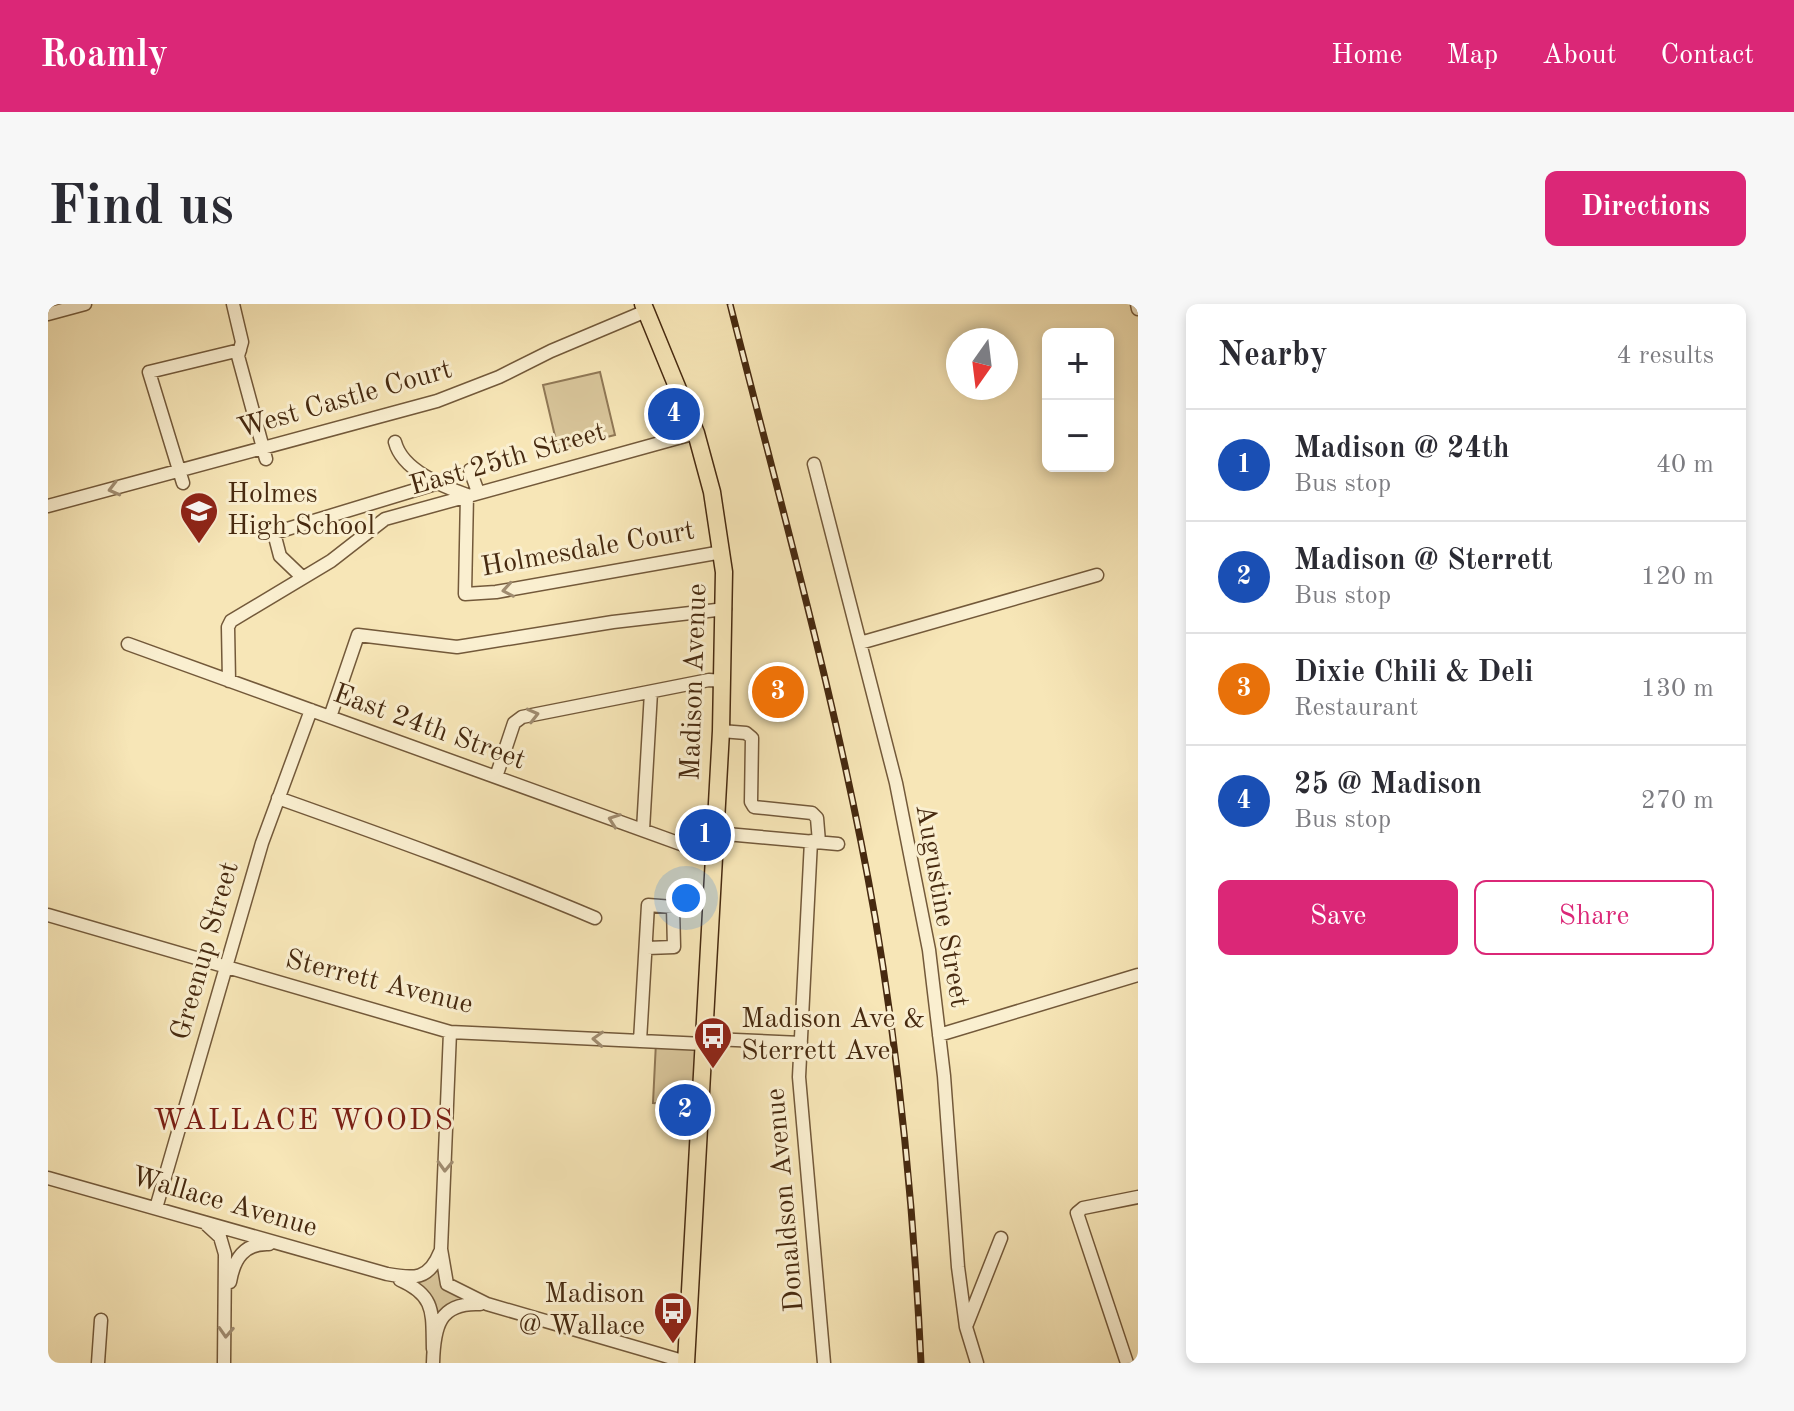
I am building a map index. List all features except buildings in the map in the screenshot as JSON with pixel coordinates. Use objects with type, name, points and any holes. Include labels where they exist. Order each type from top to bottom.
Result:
[{"type":"main road","name":"Madison Avenue","points":[[644,307],[696,433],[712,492],[722,552],[725,609],[686,1362]]},
{"type":"street","points":[[48,314],[85,304]]},
{"type":"street","points":[[233,304],[264,454]]},
{"type":"street","name":"West Castle Court","points":[[48,506],[181,477],[466,391],[644,307]]},
{"type":"street","points":[[181,477],[149,372],[241,346]]},
{"type":"street","name":"East 25th Street","points":[[229,681],[228,627],[231,621],[331,561],[375,524],[472,493],[696,433]]},
{"type":"street","points":[[395,442],[397,450],[435,484],[472,493],[470,470]]},
{"type":"street","name":"Augustine Street","points":[[814,464],[896,783],[929,950],[966,1327],[977,1363]]},
{"type":"street","points":[[302,577],[280,556],[274,533],[435,484]]},
{"type":"street","name":"Holmesdale Court","points":[[472,493],[465,594],[496,592],[722,552]]},
{"type":"street","points":[[860,643],[1097,575]]},
{"type":"street","points":[[330,717],[358,635],[457,647],[613,622],[725,609]]},
{"type":"street","name":"East 24th Street","points":[[128,644],[714,856]]},
{"type":"street","points":[[496,777],[514,723],[522,717],[709,680],[723,681]]},
{"type":"street","points":[[643,830],[651,692]]},
{"type":"street","name":"Greenup Street","points":[[156,1208],[278,798],[311,710]]},
{"type":"street","points":[[721,731],[746,733],[752,738],[751,802],[754,807],[812,813],[817,818],[815,841]]},
{"type":"street","points":[[278,798],[371,834],[492,873],[595,918]]},
{"type":"street","points":[[715,833],[838,844]]},
{"type":"street","name":"Donaldson Avenue","points":[[815,841],[799,1077],[824,1363]]},
{"type":"street","name":"Sterrett Avenue","points":[[48,915],[450,1032],[704,1044],[713,1039],[801,1043]]},
{"type":"street","points":[[640,1041],[647,948]]},
{"type":"street","points":[[939,1035],[1138,975]]},
{"type":"street","points":[[450,1032],[441,1249],[447,1284],[487,1304],[686,1362]]},
{"type":"street","name":"Wallace Avenue","points":[[48,1178],[412,1279],[424,1276],[433,1268],[441,1249]]},
{"type":"street","points":[[1127,1363],[1077,1213],[1083,1208],[1138,1197]]},
{"type":"street","points":[[201,1221],[224,1244],[227,1301],[224,1363]]},
{"type":"street","points":[[966,1327],[1001,1238]]},
{"type":"street","points":[[227,1301],[232,1271],[240,1254],[263,1243],[284,1245]]},
{"type":"street","name":"Wallace Avenue","points":[[387,1274],[422,1291],[426,1298],[433,1349]]},
{"type":"street","points":[[433,1363],[433,1349],[442,1318],[448,1309],[460,1304],[487,1304]]},
{"type":"street","points":[[98,1363],[101,1320]]},
{"type":"shaded area","points":[[600,372],[615,435],[558,449],[543,385]]},
{"type":"shaded area","points":[[656,1042],[704,1044],[700,1106],[653,1103]]},
{"type":"shaded area","points":[[441,1249],[447,1284],[487,1304],[432,1318],[412,1279]]},
{"type":"railway","points":[[730,304],[827,686],[875,917],[905,1139],[921,1363]]},
{"type":"place","name":"25 @ Madison","points":[[674,414]]},
{"type":"place","name":"Holmes High School","points":[[199,545]]},
{"type":"place","name":"Dixie Chili & Deli","points":[[778,692]]},
{"type":"place","name":"Madison @ 24th","points":[[705,835]]},
{"type":"place","name":"Madison Ave & Sterrett Ave","points":[[713,1070]]},
{"type":"place","name":"Madison @ Sterrett","points":[[685,1110]]},
{"type":"place","name":"Madison @ Wallace","points":[[673,1345]]},
{"type":"district","name":"WALLACE WOODS","points":[[304,1121]]}]
